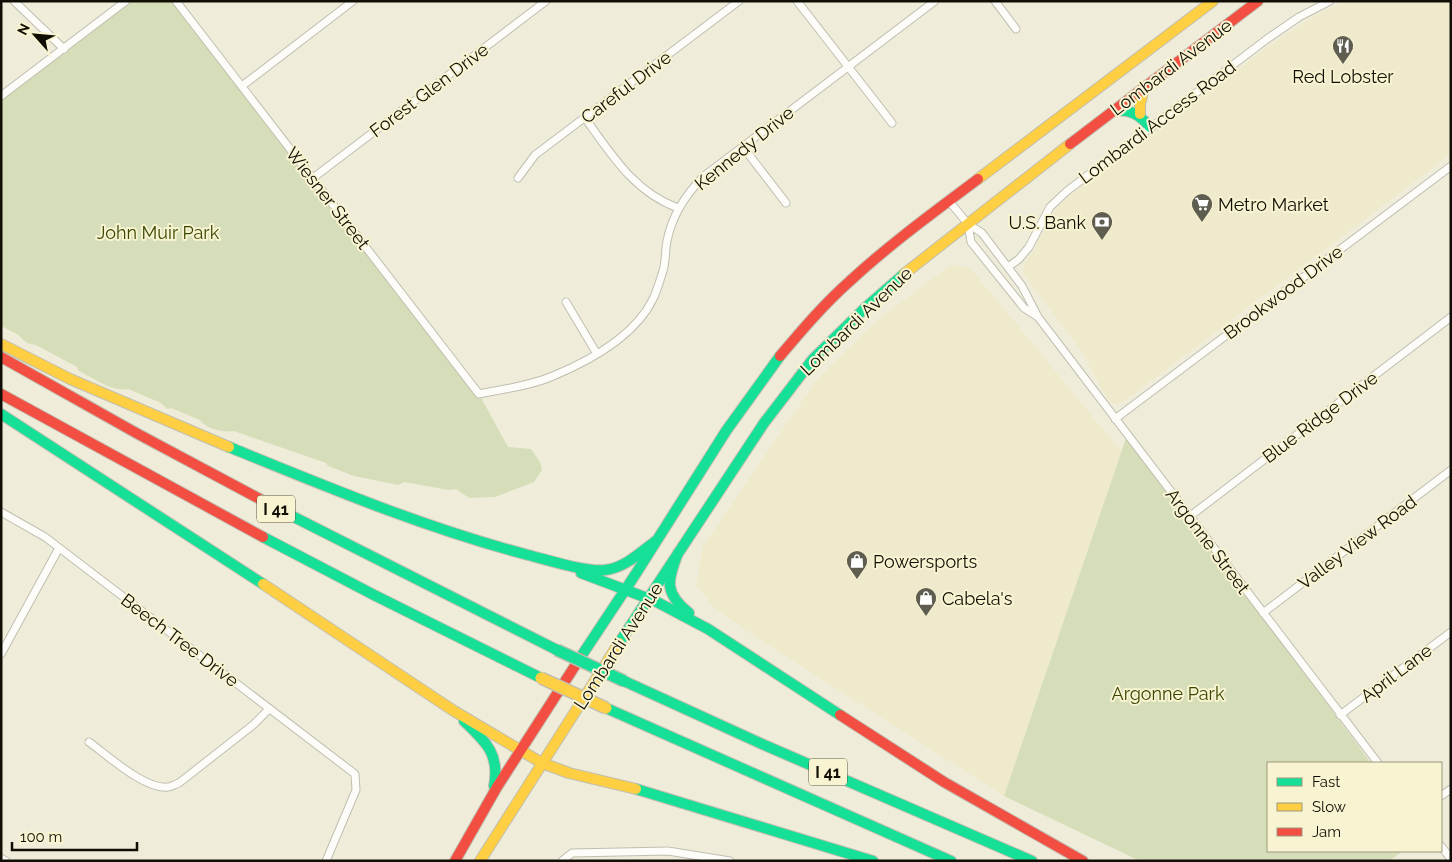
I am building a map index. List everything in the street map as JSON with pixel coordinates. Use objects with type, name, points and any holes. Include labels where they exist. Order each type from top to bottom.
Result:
[{"type":"main road","name":"Lombardi Avenue","points":[[490,798],[744,404],[798,334],[831,299],[897,240],[1213,1]]},
{"type":"main road","name":"Lombardi Avenue","points":[[480,861],[764,423],[809,364],[878,296],[1113,111],[1258,1]]},
{"type":"main road","points":[[1140,114],[1140,102],[1144,88]]},
{"type":"main road","points":[[1113,111],[1128,110],[1140,114],[1150,127]]},
{"type":"main road","points":[[1,344],[70,379],[230,448],[397,514],[498,547],[547,560],[586,568],[609,570],[626,564],[657,540]]},
{"type":"main road","name":"I 41","points":[[1,357],[65,395],[248,494],[557,650],[762,744],[1032,861]]},
{"type":"main road","name":"I 41","points":[[1,394],[224,517],[383,600],[541,678],[951,861]]},
{"type":"main road","points":[[1,414],[239,568],[454,711],[542,763],[569,773],[638,790],[873,861]]},
{"type":"main road","points":[[678,553],[668,578],[670,593],[678,605],[708,629]]},
{"type":"main road","points":[[547,560],[649,598],[708,629],[944,782],[1083,861]]},
{"type":"main road","points":[[454,711],[487,742],[495,759],[496,778],[490,798],[455,861]]},
{"type":"street","points":[[14,1],[64,49]]},
{"type":"street","points":[[1,96],[126,1]]},
{"type":"street","name":"Wiesner Street","points":[[176,1],[479,394]]},
{"type":"street","points":[[242,86],[353,1]]},
{"type":"street","name":"Forest Glen Drive","points":[[313,178],[546,1]]},
{"type":"street","name":"Careful Drive","points":[[518,178],[536,156],[739,1]]},
{"type":"street","points":[[797,1],[892,123]]},
{"type":"street","name":"Kennedy Drive","points":[[479,394],[552,377],[597,354],[635,326],[653,300],[664,269],[667,239],[678,208],[693,187],[704,176],[934,1]]},
{"type":"street","points":[[995,1],[1016,29]]},
{"type":"street","name":"Lombardi Access Road","points":[[1008,267],[1019,259],[1028,247],[1050,207],[1067,191],[1274,34],[1306,13],[1330,1]]},
{"type":"street","points":[[585,118],[621,168],[641,188],[667,204],[678,208]]},
{"type":"street","points":[[743,146],[786,203]]},
{"type":"street","name":"Brookwood Drive","points":[[1114,419],[1451,166]]},
{"type":"street","name":"Argonne Street","points":[[949,201],[968,224],[982,233],[1008,267],[1022,286],[1038,317],[1114,419],[1377,762]]},
{"type":"street","name":"Argonne Street","points":[[968,224],[971,242],[1024,308],[1038,317]]},
{"type":"street","points":[[566,302],[597,354]]},
{"type":"street","name":"Blue Ridge Drive","points":[[1189,517],[1451,317]]},
{"type":"street","name":"Valley View Road","points":[[1263,613],[1451,470]]},
{"type":"street","name":"Beech Tree Drive","points":[[1,512],[59,548],[355,774],[356,790],[326,861]]},
{"type":"street","points":[[1,654],[59,548]]},
{"type":"street","name":"April Lane","points":[[1340,715],[1451,632]]},
{"type":"street","points":[[89,742],[138,779],[167,787],[179,783],[253,725],[269,709]]},
{"type":"street","points":[[1442,847],[1451,859]]},
{"type":"street","points":[[562,861],[572,853],[668,851],[707,859],[730,861]]},
{"type":"street","points":[[1,858],[6,861]]},
{"type":"shaded area","points":[[1346,1],[1451,1],[1451,154],[1123,402],[1118,404],[1109,402],[1082,352],[1023,272],[1025,263],[1035,248],[1051,215],[1068,197],[1262,51],[1316,15]]},
{"type":"shaded area","points":[[951,265],[960,265],[971,269],[1121,451],[1004,796],[751,634],[714,607],[696,585],[703,546],[818,378],[880,318]]},
{"type":"green space","name":"John Muir Park","points":[[126,1],[176,1],[479,394],[508,447],[531,449],[540,462],[542,470],[534,482],[495,497],[469,498],[456,489],[449,490],[404,482],[398,485],[354,476],[328,466],[326,463],[234,431],[220,431],[211,428],[200,420],[171,408],[167,409],[161,403],[128,389],[103,384],[79,371],[77,367],[36,345],[27,343],[17,334],[1,326],[1,96]]},
{"type":"green space","name":"Argonne Park","points":[[1127,435],[1370,762],[1267,762],[1267,852],[1402,852],[1389,861],[1140,861],[1004,796]]},
{"type":"traffic: fast","points":[[1113,111],[1134,113],[1150,127]]},
{"type":"traffic: fast","points":[[619,643],[764,423],[813,359],[865,308],[904,274]]},
{"type":"traffic: fast","points":[[580,658],[726,431],[780,356]]},
{"type":"traffic: fast","points":[[1,414],[263,584]]},
{"type":"traffic: fast","points":[[229,447],[414,520],[490,544],[577,567],[597,570],[612,569],[633,558],[657,540]]},
{"type":"traffic: fast","points":[[286,513],[557,650]]},
{"type":"traffic: fast","points":[[263,537],[374,595],[541,678]]},
{"type":"traffic: fast","points":[[678,553],[670,579],[670,586],[675,599],[689,613]]},
{"type":"traffic: fast","points":[[581,573],[655,601],[708,629],[840,715]]},
{"type":"traffic: fast","points":[[557,650],[624,681]]},
{"type":"traffic: fast","points":[[624,681],[762,744],[1032,861]]},
{"type":"traffic: fast","points":[[606,708],[951,861]]},
{"type":"traffic: fast","points":[[464,721],[490,749],[495,765],[494,786]]},
{"type":"traffic: fast","points":[[636,789],[873,861]]},
{"type":"traffic: slow","points":[[978,179],[1213,1]]},
{"type":"traffic: slow","points":[[1140,114],[1140,104],[1144,88]]},
{"type":"traffic: slow","points":[[904,274],[1070,144]]},
{"type":"traffic: slow","points":[[1,344],[70,379],[229,447]]},
{"type":"traffic: slow","points":[[263,584],[454,711],[542,763],[569,773],[636,789]]},
{"type":"traffic: slow","points":[[480,861],[619,643]]},
{"type":"traffic: slow","points":[[541,678],[606,708]]},
{"type":"traffic: jam","points":[[1070,144],[1258,1]]},
{"type":"traffic: jam","points":[[780,356],[822,308],[865,267],[912,228],[978,179]]},
{"type":"traffic: jam","points":[[1,357],[138,434],[286,513]]},
{"type":"traffic: jam","points":[[1,394],[263,537]]},
{"type":"traffic: jam","points":[[455,861],[497,787],[580,658]]},
{"type":"traffic: jam","points":[[840,715],[944,782],[1083,861]]},
{"type":"place","name":"Red Lobster","points":[[1343,65]]},
{"type":"place","name":"Metro Market","points":[[1202,223]]},
{"type":"place","name":"U.S. Bank","points":[[1102,241]]},
{"type":"place","name":"Powersports","points":[[857,580]]},
{"type":"place","name":"Cabela's","points":[[926,617]]}]
